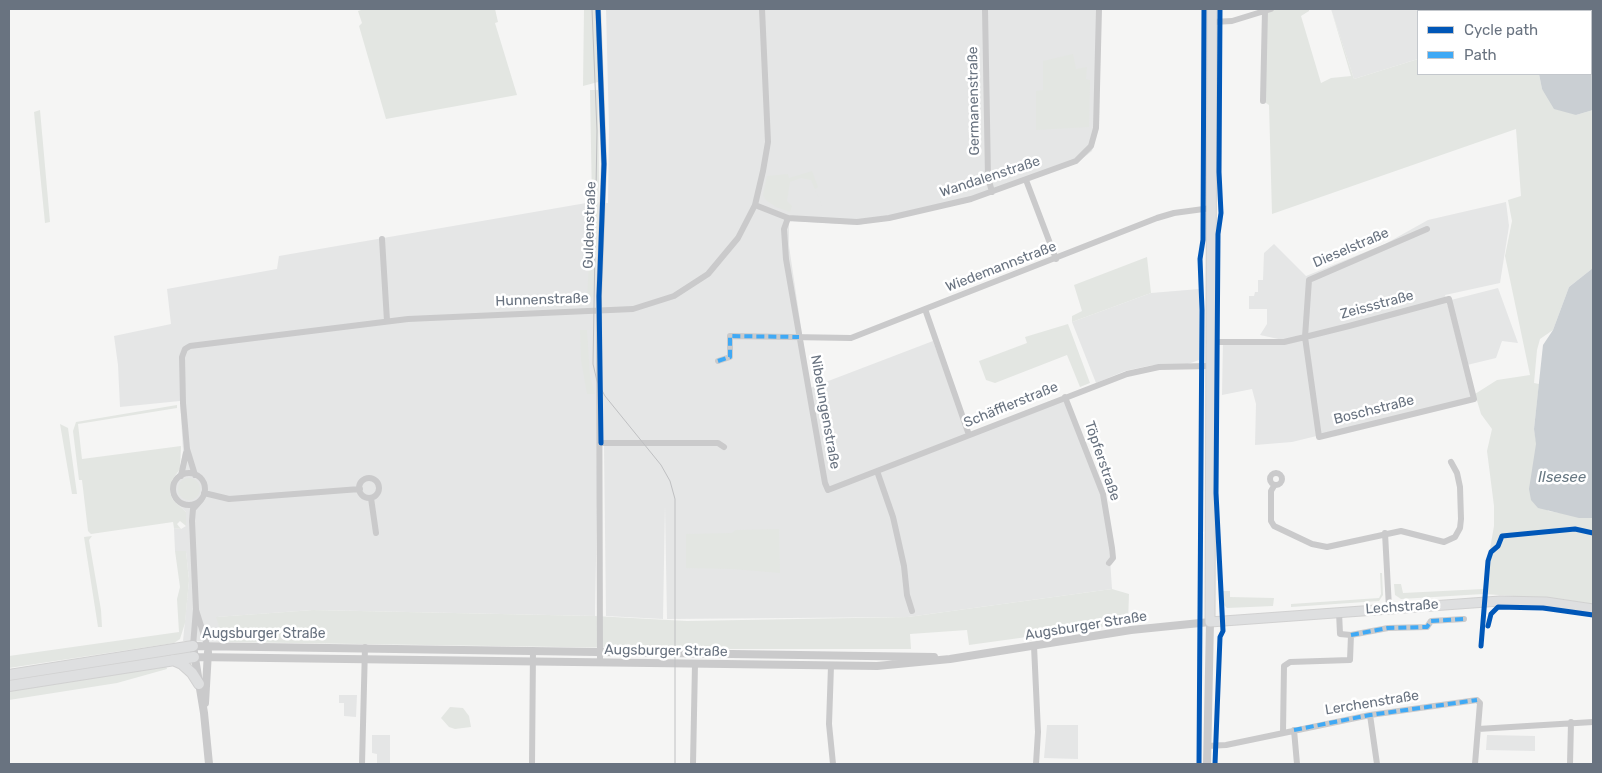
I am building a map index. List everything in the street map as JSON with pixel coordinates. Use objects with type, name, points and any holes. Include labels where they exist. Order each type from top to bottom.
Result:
[{"type":"highway","points":[[9,675],[193,646]]},
{"type":"highway","points":[[9,686],[194,657]]},
{"type":"highway","points":[[173,660],[182,664],[192,673],[199,684]]},
{"type":"main road","points":[[1210,622],[1209,342],[1212,9]]},
{"type":"main road","name":"Lechstraße","points":[[1210,622],[1508,601],[1546,602],[1593,609]]},
{"type":"street","name":"Guldenstraße","points":[[598,9],[604,164],[599,311],[601,442],[600,663]]},
{"type":"street","name":"Hunnenstraße","points":[[193,646],[196,609],[192,521],[193,509],[204,493],[203,482],[195,475],[187,449],[182,357],[186,348],[273,334],[387,321],[499,314],[599,311],[646,306],[674,296],[694,284],[712,269],[738,238],[754,205],[768,142],[762,9]]},
{"type":"street","name":"Germanenstraße","points":[[985,9],[988,177],[992,192]]},
{"type":"street","name":"Wandalenstraße","points":[[754,205],[788,218],[857,222],[881,219],[934,208],[992,192],[1076,161],[1091,146],[1096,128],[1099,9]]},
{"type":"street","points":[[1212,22],[1232,21],[1268,10],[1263,101]]},
{"type":"street","points":[[1026,180],[1056,259]]},
{"type":"street","name":"Wiedemannstraße","points":[[799,337],[851,338],[1157,218],[1174,213],[1210,208]]},
{"type":"street","name":"Nibelungenstraße","points":[[788,218],[784,236],[799,337],[825,483],[828,490]]},
{"type":"street","name":"Dieselstraße","points":[[1305,337],[1309,280],[1427,229]]},
{"type":"street","points":[[382,239],[387,321]]},
{"type":"street","name":"Zeissstraße","points":[[1209,342],[1284,342],[1449,299],[1474,399]]},
{"type":"street","points":[[925,309],[969,435]]},
{"type":"street","points":[[718,361],[730,356],[730,336],[799,337]]},
{"type":"street","name":"Boschstraße","points":[[1305,337],[1319,437],[1474,399]]},
{"type":"street","name":"Schäfflerstraße","points":[[828,490],[1127,374],[1159,367],[1209,366]]},
{"type":"street","name":"Töpferstraße","points":[[1065,397],[1103,494],[1113,558],[1109,563]]},
{"type":"street","points":[[601,442],[718,443],[724,447]]},
{"type":"street","name":"Hunnenstraße","points":[[187,449],[180,476],[173,488],[176,498],[187,508],[192,521]]},
{"type":"street","points":[[1274,486],[1271,491],[1271,521],[1276,528],[1297,539],[1327,547],[1385,533],[1408,532],[1438,542],[1444,542],[1455,537],[1460,528],[1461,498],[1457,474],[1452,462]]},
{"type":"street","points":[[877,471],[895,525],[907,596],[912,610]]},
{"type":"street","points":[[180,476],[195,475]]},
{"type":"street","points":[[369,478],[375,480],[379,489],[377,494],[371,498],[365,497],[360,489],[363,480],[369,478]]},
{"type":"street","points":[[204,493],[230,499],[360,489]]},
{"type":"street","points":[[371,498],[376,533]]},
{"type":"street","points":[[181,503],[192,505],[201,500]]},
{"type":"street","points":[[1385,533],[1389,608]]},
{"type":"street","name":"Hunnenstraße","points":[[196,609],[207,645],[208,657],[204,714]]},
{"type":"street","points":[[1339,612],[1340,634],[1351,636],[1388,628],[1428,627],[1431,621],[1464,619]]},
{"type":"street","points":[[1207,764],[1210,622]]},
{"type":"street","name":"Augsburger Straße","points":[[194,657],[830,666],[910,664],[1131,630],[1210,622]]},
{"type":"street","points":[[1283,732],[1284,666],[1290,662],[1350,660],[1351,636]]},
{"type":"street","points":[[193,646],[204,714],[209,764]]},
{"type":"street","name":"Augsburger Straße","points":[[193,646],[967,656]]},
{"type":"street","points":[[1034,646],[1038,732],[1036,764]]},
{"type":"street","points":[[362,764],[365,647]]},
{"type":"street","points":[[532,764],[533,650]]},
{"type":"street","points":[[693,764],[695,664]]},
{"type":"street","points":[[830,666],[829,725],[833,764]]},
{"type":"street","name":"Lerchenstraße","points":[[1207,746],[1226,745],[1370,715],[1477,700],[1480,703],[1475,764]]},
{"type":"street","points":[[1370,715],[1377,764]]},
{"type":"street","points":[[1570,764],[1571,722]]},
{"type":"street","points":[[1478,729],[1593,722]]},
{"type":"street","points":[[1294,730],[1297,764]]},
{"type":"shaded area","points":[[364,9],[495,9],[498,22],[495,23],[517,95],[386,119],[359,26],[362,23],[358,11]]},
{"type":"shaded area","points":[[584,9],[595,9],[598,82],[583,86]]},
{"type":"shaded area","points":[[606,9],[1101,9],[1099,126],[1092,151],[1077,163],[984,196],[859,225],[789,221],[789,246],[810,388],[933,341],[968,435],[1064,396],[1107,512],[1112,589],[908,617],[667,619],[665,506],[663,619],[606,616],[604,446],[598,446],[595,616],[313,610],[217,617],[224,642],[183,641],[189,580],[186,552],[175,551],[174,528],[181,529],[186,526],[186,512],[173,500],[170,487],[180,469],[183,451],[180,401],[120,407],[118,365],[114,336],[171,324],[167,289],[277,269],[279,256],[592,202],[608,203],[609,128]]},
{"type":"shaded area","points":[[1274,9],[1309,9],[1309,11],[1301,16],[1321,83],[1331,78],[1351,76],[1331,9],[1354,79],[1417,59],[1417,75],[1539,75],[1542,89],[1576,115],[1593,110],[1593,268],[1569,287],[1553,330],[1540,339],[1534,383],[1539,384],[1534,429],[1548,511],[1593,518],[1593,604],[1560,599],[1483,594],[1401,599],[1395,595],[1394,584],[1401,584],[1403,593],[1483,589],[1494,526],[1494,506],[1487,451],[1492,429],[1481,414],[1475,394],[1497,380],[1530,375],[1505,256],[1512,221],[1508,200],[1521,196],[1516,129],[1272,214],[1269,105],[1263,101],[1266,11]]},
{"type":"shaded area","points":[[1331,9],[1468,9],[1417,10],[1417,59],[1354,79]]},
{"type":"shaded area","points":[[1073,54],[1076,69],[1087,67],[1086,79],[1090,80],[1089,127],[1036,130],[1036,91],[1043,90],[1043,61]]},
{"type":"shaded area","points":[[590,90],[598,90],[599,181],[595,296],[587,301],[592,202]]},
{"type":"shaded area","points":[[40,110],[50,222],[45,223],[34,112]]},
{"type":"shaded area","points":[[812,171],[818,187],[815,189],[826,215],[811,180],[801,178],[790,182],[787,201],[792,206],[790,212],[776,207],[766,200],[763,195],[767,176],[788,174],[789,178]]},
{"type":"shaded area","points":[[1506,202],[1509,226],[1500,283],[1445,295],[1472,398],[1292,442],[1255,445],[1256,404],[1252,389],[1222,395],[1223,340],[1283,341],[1303,335],[1283,340],[1260,335],[1267,324],[1267,309],[1249,309],[1249,296],[1254,296],[1255,292],[1258,292],[1258,280],[1263,280],[1264,253],[1274,244],[1306,276],[1385,244],[1428,220]]},
{"type":"shaded area","points":[[1147,257],[1151,293],[1072,322],[1072,316],[1082,311],[1074,285]]},
{"type":"shaded area","points":[[1498,288],[1518,343],[1502,341],[1496,358],[1467,365],[1451,300]]},
{"type":"shaded area","points":[[1199,289],[1199,360],[1188,364],[1153,365],[1125,371],[1096,383],[1072,322],[1151,293]]},
{"type":"shaded area","points":[[1068,324],[1090,383],[1080,387],[1067,355],[995,383],[986,380],[979,361],[1027,343],[1025,337]]},
{"type":"shaded area","points":[[580,330],[587,330],[590,377],[595,394],[587,394],[581,360]]},
{"type":"shaded area","points":[[177,405],[177,408],[78,424],[82,459],[181,446],[180,469],[172,480],[170,493],[173,500],[186,512],[186,526],[180,521],[177,524],[181,529],[174,528],[173,522],[91,534],[88,531],[82,480],[79,480],[73,431],[76,422]]},
{"type":"shaded area","points":[[60,424],[68,428],[77,494],[72,494]]},
{"type":"shaded area","points":[[185,478],[193,478],[200,485],[200,493],[193,500],[185,500],[178,493],[178,485]]},
{"type":"shaded area","points":[[779,529],[780,573],[686,568],[686,534]]},
{"type":"shaded area","points":[[92,536],[89,540],[101,610],[102,627],[98,627],[84,537]]},
{"type":"shaded area","points":[[175,551],[186,551],[189,580],[185,623],[180,639],[174,643],[9,668],[9,656],[179,632],[177,599],[180,587]]},
{"type":"shaded area","points":[[1380,573],[1382,573],[1383,595],[1379,601],[1291,607],[1291,604],[1379,598],[1381,594]]},
{"type":"shaded area","points":[[1112,589],[1129,594],[1128,623],[969,645],[967,630],[910,634],[911,649],[696,649],[224,642],[216,617],[313,610],[595,616],[687,621],[908,617]]},
{"type":"shaded area","points":[[1222,591],[1230,591],[1230,597],[1274,598],[1273,606],[1227,608],[1222,603]]},
{"type":"shaded area","points":[[166,665],[167,669],[117,683],[9,700],[9,691]]},
{"type":"shaded area","points":[[339,695],[357,695],[356,717],[344,716],[344,703],[339,703]]},
{"type":"shaded area","points":[[450,707],[463,708],[469,716],[471,727],[455,729],[449,727],[441,718]]},
{"type":"shaded area","points":[[1047,725],[1078,725],[1078,759],[1044,758]]},
{"type":"shaded area","points":[[372,735],[390,735],[390,764],[377,764],[377,754],[372,753]]},
{"type":"shaded area","points":[[1487,735],[1535,736],[1535,751],[1486,750]]},
{"type":"water","points":[[1593,9],[1593,110],[1576,115],[1554,109],[1542,89],[1539,75],[1592,75],[1592,10],[1534,10]]},
{"type":"water","name":"Ilsesee","points":[[1593,268],[1593,518],[1579,518],[1538,508],[1531,500],[1529,489],[1536,444],[1534,429],[1543,345],[1553,330],[1569,287]]},
{"type":"tram line","points":[[592,9],[597,131],[593,364],[597,381],[605,396],[661,465],[670,481],[675,499],[675,764]]},
{"type":"marked path","points":[[718,361],[730,357],[730,336],[799,337]]},
{"type":"marked path","points":[[1351,635],[1388,628],[1427,627],[1431,621],[1464,619]]},
{"type":"marked path","points":[[1294,730],[1370,715],[1477,700]]},
{"type":"cycle path","points":[[598,9],[604,164],[599,296],[601,443]]},
{"type":"cycle path","points":[[1199,764],[1202,310],[1200,259],[1203,240],[1204,9]]},
{"type":"cycle path","points":[[1215,764],[1220,637],[1223,631],[1216,493],[1218,234],[1221,213],[1219,172],[1220,9]]},
{"type":"cycle path","points":[[1481,646],[1488,561],[1491,552],[1498,546],[1502,536],[1575,529],[1593,533]]},
{"type":"cycle path","points":[[1488,626],[1491,614],[1498,607],[1543,608],[1593,615]]}]
